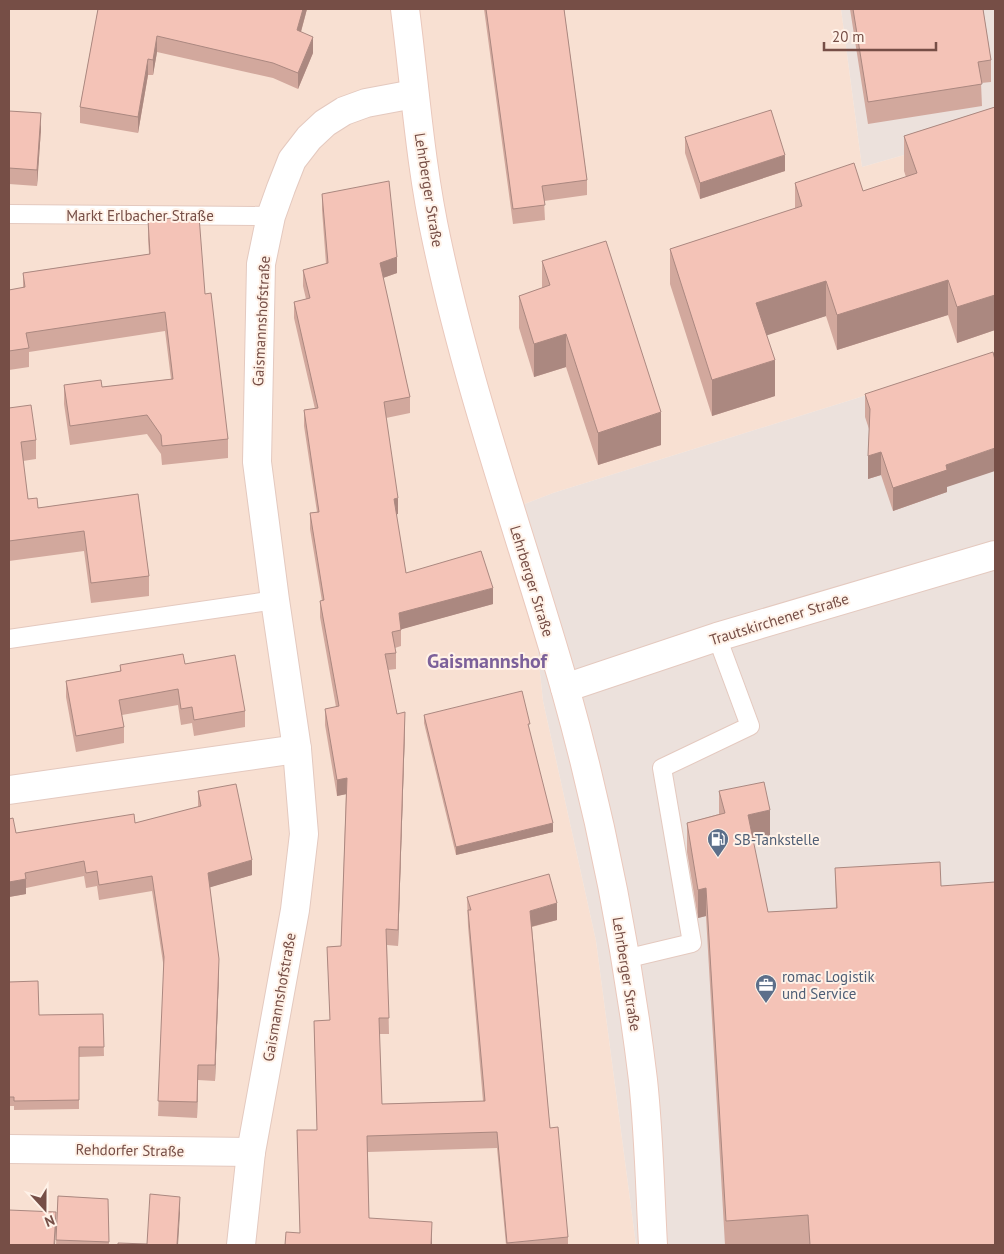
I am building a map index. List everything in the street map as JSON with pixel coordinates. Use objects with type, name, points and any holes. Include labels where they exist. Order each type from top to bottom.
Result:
[{"type":"street","name":"Lehrberger Straße","points":[[405,9],[414,94],[428,194],[446,283],[489,442],[564,688],[602,836],[625,959],[643,1083],[652,1245]]},
{"type":"street","name":"Gaismannshofstraße","points":[[241,1245],[251,1152],[295,910],[304,834],[297,749],[257,462],[261,264],[272,216],[292,160],[309,138],[325,123],[344,111],[366,103],[414,94]]},
{"type":"street","name":"Trautskirchener Straße","points":[[564,688],[717,637],[995,555]]},
{"type":"street","points":[[9,790],[297,749]]},
{"type":"street","name":"Rehdorfer Straße","points":[[9,1149],[251,1152]]},
{"type":"lane","name":"Markt Erlbacher Straße","points":[[9,214],[272,216]]},
{"type":"lane","points":[[9,639],[275,600]]},
{"type":"lane","points":[[625,959],[692,943],[662,768],[750,726],[717,637]]},
{"type":"shaded area","points":[[9,9],[841,9],[862,167],[995,129],[995,355],[553,493],[522,505],[543,701],[596,941],[636,1245],[9,1245]]},
{"type":"shaded area","points":[[841,9],[995,9],[995,129],[862,167]]},
{"type":"shaded area","points":[[995,355],[995,1245],[636,1245],[596,941],[543,701],[522,505],[553,493]]},
{"type":"building","points":[[98,9],[303,9],[297,30],[313,37],[298,73],[273,63],[157,36],[153,60],[148,59],[138,117],[80,107]]},
{"type":"building","points":[[486,9],[564,9],[587,180],[542,186],[545,205],[513,209]]},
{"type":"building","points":[[853,9],[983,9],[991,60],[978,62],[982,84],[868,102]]},
{"type":"building","points":[[995,107],[995,295],[957,307],[948,280],[837,315],[826,281],[756,303],[775,360],[712,380],[670,249],[802,206],[795,183],[854,163],[863,191],[917,173],[904,136]]},
{"type":"building","points":[[771,110],[785,155],[700,183],[685,137]]},
{"type":"building","points":[[9,111],[41,113],[37,170],[9,168]]},
{"type":"building","points":[[389,181],[397,257],[380,263],[410,397],[384,402],[398,498],[394,499],[406,573],[481,551],[493,588],[399,613],[401,630],[392,632],[396,653],[385,654],[397,714],[405,712],[398,930],[386,929],[389,1018],[379,1018],[382,1104],[485,1101],[468,910],[471,910],[467,897],[549,874],[557,903],[530,911],[550,1128],[558,1127],[568,1237],[507,1243],[497,1132],[367,1136],[369,1218],[432,1222],[431,1245],[285,1245],[286,1232],[300,1233],[297,1130],[317,1130],[314,1021],[330,1020],[327,947],[341,946],[347,778],[337,780],[325,709],[339,706],[320,601],[324,600],[310,513],[319,512],[304,410],[318,408],[294,302],[310,298],[303,270],[328,263],[322,194]]},
{"type":"building","points":[[199,216],[205,294],[211,293],[228,439],[162,446],[161,435],[147,415],[70,426],[64,385],[101,380],[102,387],[173,379],[165,312],[26,333],[29,348],[9,351],[9,290],[25,287],[23,273],[150,254],[148,220]]},
{"type":"building","points":[[606,241],[661,412],[598,433],[566,334],[534,344],[519,296],[550,285],[542,261]]},
{"type":"building","points":[[993,352],[995,360],[995,448],[946,465],[947,470],[893,488],[881,452],[868,456],[870,409],[865,394]]},
{"type":"building","points":[[31,405],[36,440],[21,442],[28,499],[37,498],[38,508],[138,494],[149,576],[91,583],[84,531],[9,541],[9,408]]},
{"type":"building","points":[[183,654],[185,664],[235,655],[245,711],[194,720],[192,707],[181,709],[178,689],[119,700],[124,727],[76,736],[66,681],[121,671],[120,665]]},
{"type":"building","points":[[522,691],[530,724],[528,724],[553,823],[456,847],[424,715]]},
{"type":"building","points":[[764,782],[770,810],[748,815],[768,912],[837,908],[835,868],[940,862],[941,886],[995,882],[995,1245],[810,1245],[808,1215],[726,1221],[706,888],[698,890],[687,823],[725,813],[719,791]]},
{"type":"building","points":[[236,784],[252,860],[208,873],[219,959],[215,1065],[198,1065],[197,1102],[158,1101],[164,957],[152,876],[99,885],[97,871],[86,873],[84,861],[25,873],[26,879],[9,882],[9,819],[13,818],[16,833],[134,814],[135,823],[201,806],[198,791]]},
{"type":"building","points":[[38,981],[39,1015],[103,1014],[104,1047],[79,1047],[79,1100],[14,1101],[14,1097],[9,1097],[9,982]]},
{"type":"building","points":[[150,1194],[180,1197],[177,1245],[118,1245],[118,1243],[147,1244]]},
{"type":"building","points":[[58,1196],[108,1199],[109,1242],[56,1240]]},
{"type":"building","points":[[9,1210],[56,1212],[54,1245],[9,1245]]},
{"type":"place","name":"SB-Tankstelle","points":[[718,858]]},
{"type":"place","name":"romac Logistik und Service","points":[[766,1004]]},
{"type":"district","name":"Gaismannshof","points":[[487,661]]}]
